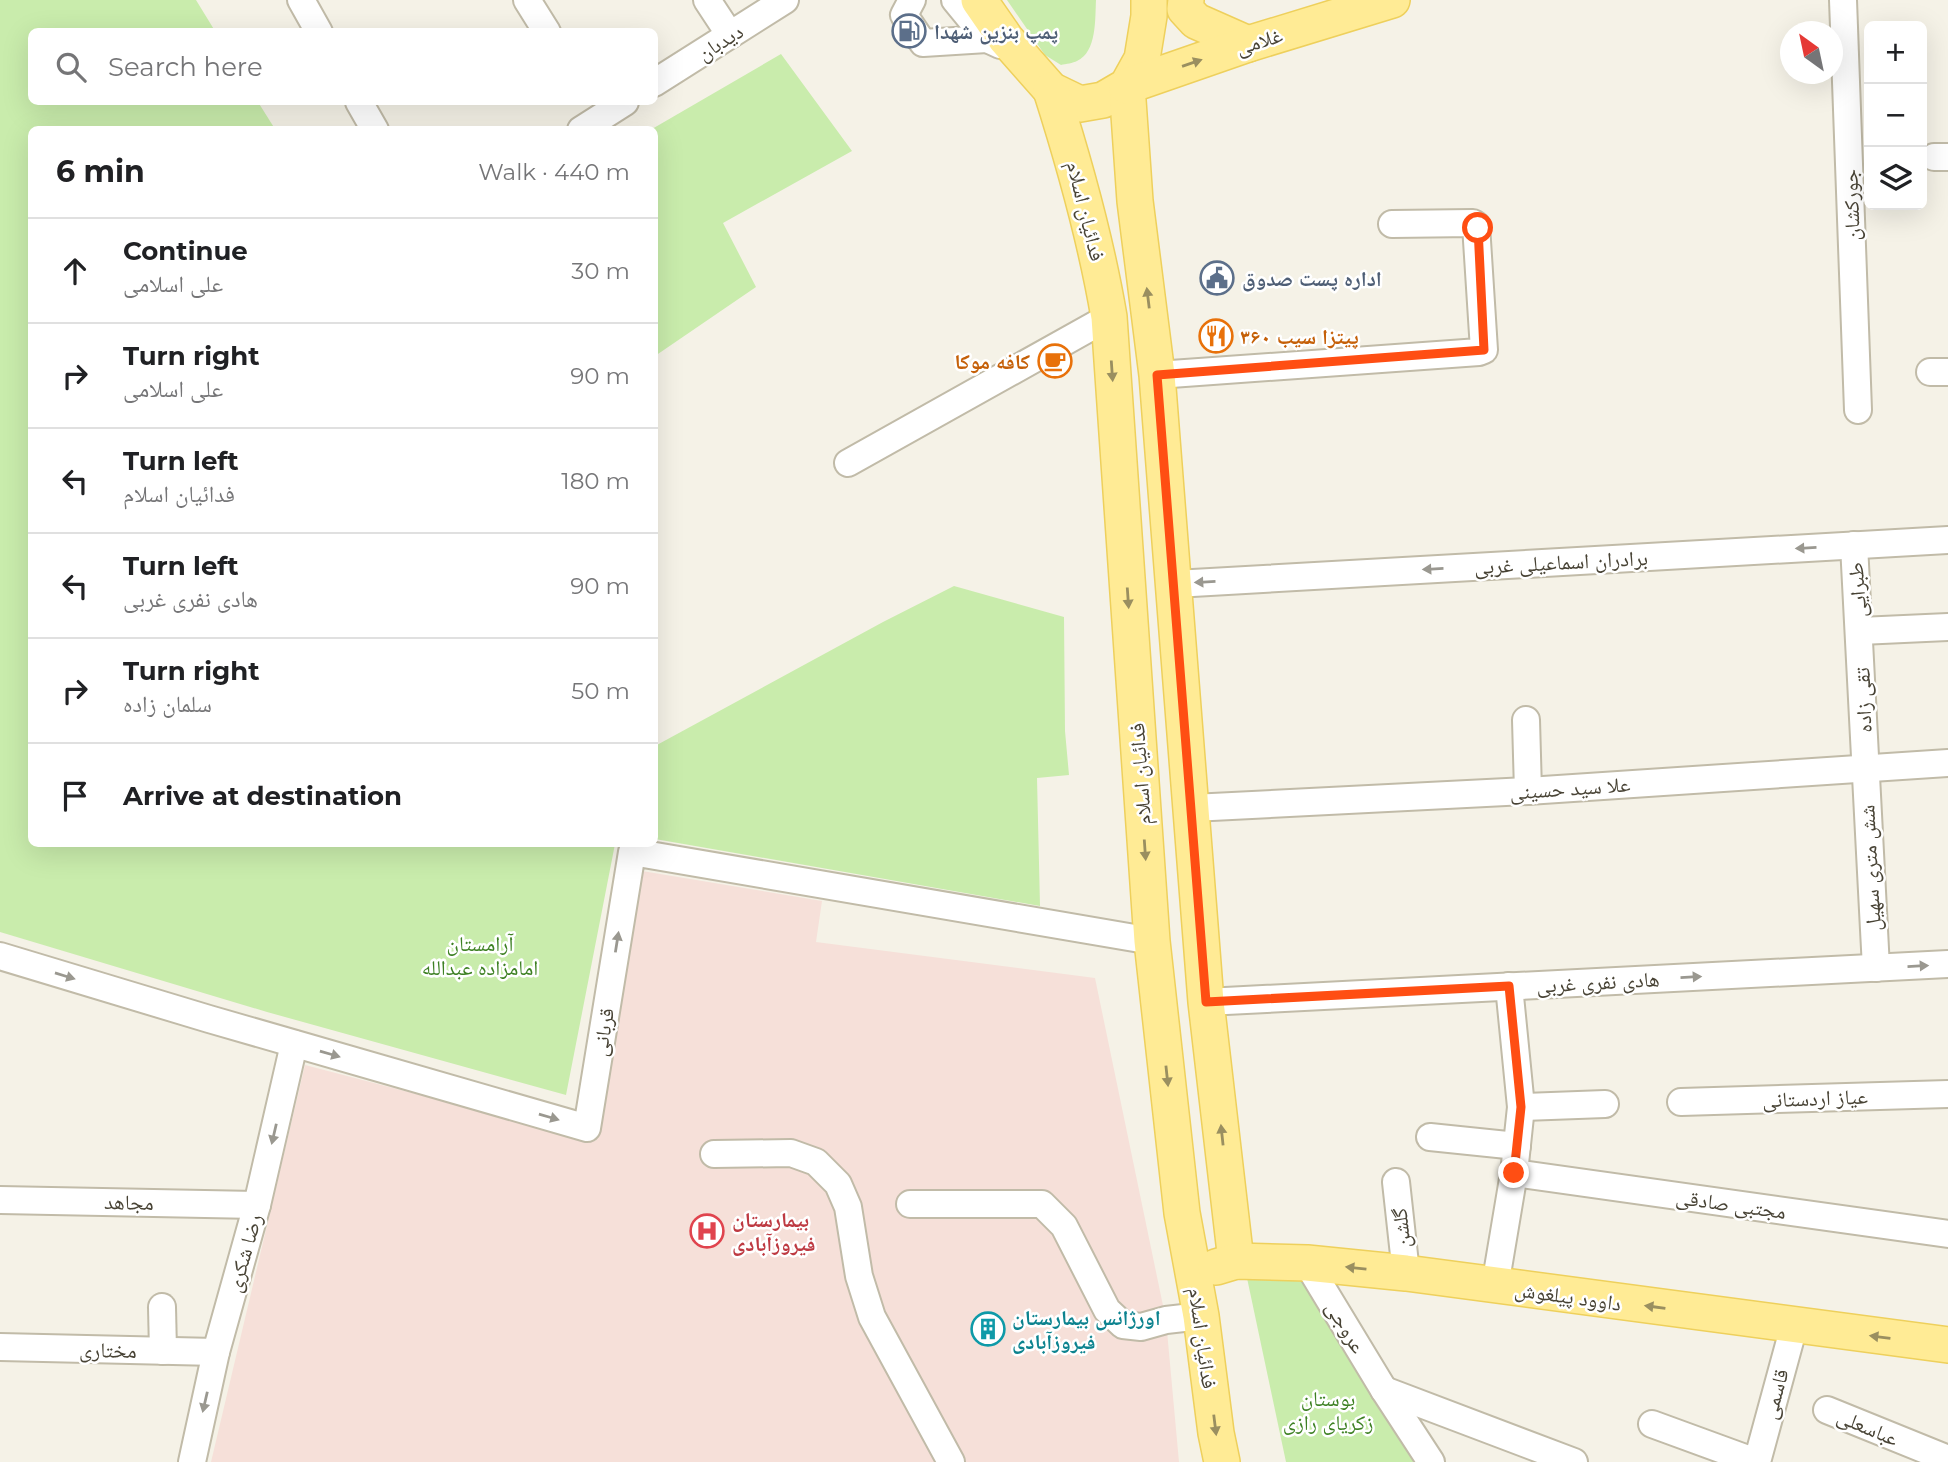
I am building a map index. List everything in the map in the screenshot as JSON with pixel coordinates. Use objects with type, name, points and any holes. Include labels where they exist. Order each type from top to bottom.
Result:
[{"type":"main road","points":[[979,0],[1006,40],[1051,90]]},
{"type":"main road","points":[[1149,0],[1142,59],[1127,86],[1135,201],[1157,375],[1206,1002],[1236,1261]]},
{"type":"main road","points":[[1186,0],[1185,9],[1196,21],[1248,44]]},
{"type":"main road","name":"غلامی","points":[[1051,90],[1080,104],[1104,100],[1127,86],[1248,44],[1392,0]]},
{"type":"main road","name":"فدائیان اسلام","points":[[1051,90],[1073,157],[1098,252],[1109,317],[1152,941],[1182,1213],[1222,1462]]},
{"type":"main road","points":[[1182,1213],[1195,1222],[1208,1222],[1217,1218],[1229,1203]]},
{"type":"main road","name":"داوود پیلغوش","points":[[1198,1302],[1216,1267],[1236,1261],[1307,1263],[1406,1273],[1948,1345]]},
{"type":"street","points":[[300,0],[317,28]]},
{"type":"street","points":[[527,0],[544,28]]},
{"type":"street","points":[[707,0],[730,35]]},
{"type":"street","name":"دیدبان","points":[[658,80],[785,0]]},
{"type":"street","points":[[912,0],[904,15],[923,43],[987,39]]},
{"type":"street","points":[[955,0],[987,39],[1020,54]]},
{"type":"street","name":"جورکشان","points":[[1843,0],[1858,410]]},
{"type":"street","points":[[361,105],[373,126]]},
{"type":"street","points":[[592,116],[618,105]]},
{"type":"street","points":[[1157,375],[1484,350],[1476,225],[1392,224]]},
{"type":"street","points":[[848,463],[1109,317]]},
{"type":"street","name":"برادران اسماعیلی غربی","points":[[1175,584],[1948,540]]},
{"type":"street","name":"طبرایی","points":[[1854,545],[1860,631],[1948,627]]},
{"type":"street","name":"تقی زاده","points":[[1860,631],[1865,769]]},
{"type":"street","points":[[1526,720],[1528,791]]},
{"type":"street","name":"علا سید حسینی","points":[[1192,808],[1528,791],[1948,763]]},
{"type":"street","name":"شش متری سهیل","points":[[1865,769],[1876,968]]},
{"type":"street","name":"قربانی","points":[[0,956],[587,1128],[632,852],[1152,941]]},
{"type":"street","name":"هادی نفری غربی","points":[[1206,1002],[1948,964]]},
{"type":"street","points":[[1495,1286],[1514,1173],[1521,1107],[1509,986]]},
{"type":"street","name":"رضا شکری","points":[[192,1462],[216,1352],[257,1205],[294,1044]]},
{"type":"street","name":"عیاز اردستانی","points":[[1681,1102],[1948,1094]]},
{"type":"street","points":[[1521,1107],[1605,1104]]},
{"type":"street","points":[[1430,1137],[1517,1146]]},
{"type":"street","points":[[714,1154],[791,1153],[816,1162],[838,1184],[848,1208],[859,1276],[872,1317],[951,1462]]},
{"type":"street","name":"مجتبی صادقی","points":[[1514,1173],[1948,1234]]},
{"type":"street","name":"گلشن","points":[[1396,1182],[1406,1273]]},
{"type":"street","name":"مجاهد","points":[[0,1200],[257,1205]]},
{"type":"street","points":[[910,1204],[1042,1204],[1064,1226],[1107,1310],[1123,1325],[1141,1326],[1166,1320],[1198,1302]]},
{"type":"street","name":"عروجی","points":[[1307,1263],[1431,1462]]},
{"type":"street","points":[[162,1307],[163,1351]]},
{"type":"street","name":"قاسمی","points":[[1756,1462],[1794,1326]]},
{"type":"street","name":"مختاری","points":[[0,1348],[216,1352]]},
{"type":"street","points":[[1384,1390],[1574,1462]]},
{"type":"street","name":"عباسعلی","points":[[1827,1410],[1948,1459]]},
{"type":"street","points":[[1652,1424],[1756,1462]]},
{"type":"shaded area","name":"بیمارستان فیروزآبادی","points":[[642,871],[822,901],[816,942],[1095,978],[1166,1320],[1179,1462],[211,1462],[305,1065],[596,1141]]},
{"type":"green space","name":"آرامستان امامزاده عبدالله","points":[[0,0],[196,0],[213,28],[28,28],[28,105],[260,105],[273,126],[28,126],[28,847],[614,847],[566,1095],[267,1012],[0,932]]},
{"type":"green space","points":[[1007,0],[1096,0],[1094,34],[1084,57],[1061,65],[1045,55]]},
{"type":"green space","points":[[781,54],[852,151],[723,223],[756,287],[658,354],[658,126]]},
{"type":"green space","points":[[954,586],[1064,617],[1065,731],[1069,775],[1037,778],[1040,906],[658,840],[658,744]]},
{"type":"green space","name":"بوستان زکریای رازی","points":[[1247,1278],[1311,1282],[1421,1462],[1286,1462]]},
{"type":"place","name":"پمپ بنزین شهدا","points":[[909,31]]},
{"type":"place","name":"اداره پست صدوق","points":[[1217,278]]},
{"type":"place","name":"پیتزا سیب ۳۶۰","points":[[1216,336]]},
{"type":"place","name":"کافه موکا","points":[[1055,361]]},
{"type":"place","name":"بیمارستان فیروزآبادی","points":[[707,1231]]},
{"type":"place","name":"اورژانس بیمارستان فیروزآبادی","points":[[988,1329]]},
{"type":"route","points":[[1478,228],[1484,350],[1157,375],[1206,1002],[1509,986],[1521,1107],[1514,1173]]}]
